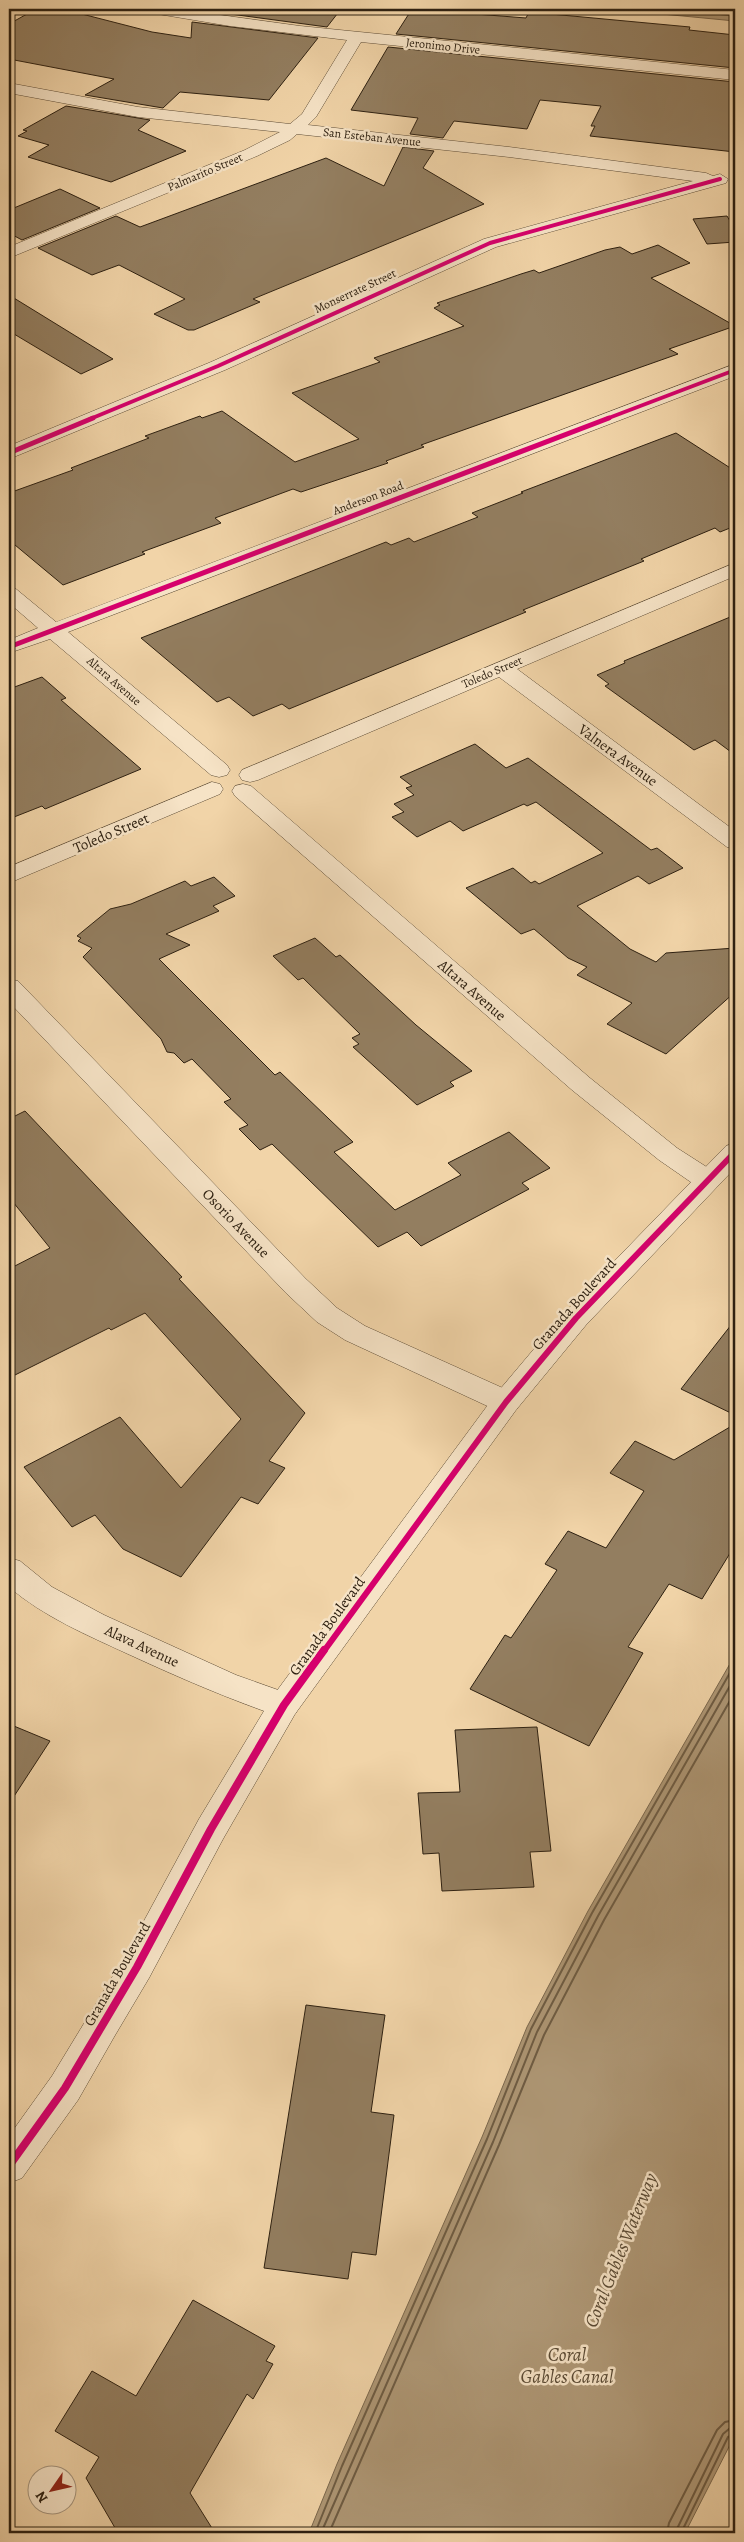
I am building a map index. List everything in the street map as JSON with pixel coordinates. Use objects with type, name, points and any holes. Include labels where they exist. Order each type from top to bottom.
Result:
[{"type":"street","name":"Jeronimo Drive","points":[[152,9],[230,22],[356,37],[735,74]]},
{"type":"street","name":"Palmarito Street","points":[[9,253],[251,153],[296,129],[308,117],[356,37]]},
{"type":"street","name":"San Esteban Avenue","points":[[9,88],[138,112],[509,152],[728,180]]},
{"type":"street","name":"Monserrate Street","points":[[9,453],[218,366],[490,242],[728,180]]},
{"type":"street","name":"Anderson Road","points":[[9,647],[735,370]]},
{"type":"street","name":"Toledo Street","points":[[247,783],[501,668],[735,569]]},
{"type":"street","name":"Altara Avenue","points":[[9,593],[54,630],[216,780]]},
{"type":"street","name":"Valnera Avenue","points":[[501,668],[735,842]]},
{"type":"street","name":"Toledo Street","points":[[9,876],[216,780]]},
{"type":"street","points":[[216,780],[230,794],[247,783]]},
{"type":"street","name":"Altara Avenue","points":[[247,783],[581,1084],[661,1149],[707,1180]]},
{"type":"street","name":"Osorio Avenue","points":[[9,987],[296,1286],[327,1315],[386,1349],[506,1402]]},
{"type":"street","name":"Granada Boulevard","points":[[9,2166],[65,2088],[137,1967],[211,1829],[284,1705],[506,1402],[576,1318],[735,1152]]},
{"type":"street","name":"Alava Avenue","points":[[9,1570],[41,1596],[93,1624],[225,1684],[284,1705]]},
{"type":"water","points":[[611,9],[735,9],[735,21],[620,10]]},
{"type":"water","name":"Coral Gables Canal","points":[[735,1655],[735,2435],[685,2533],[309,2533],[337,2464],[482,2137],[527,2027],[588,1911]]},
{"type":"building","points":[[36,9],[78,13],[152,32],[191,38],[192,22],[318,38],[269,100],[180,92],[163,108],[85,95],[114,79],[9,59],[9,24]]},
{"type":"building","points":[[193,9],[341,9],[327,27]]},
{"type":"building","points":[[412,9],[526,18],[529,12],[690,27],[689,30],[735,35],[735,68],[396,34]]},
{"type":"building","points":[[388,47],[735,82],[735,152],[590,136],[595,126],[591,126],[601,106],[540,100],[527,129],[454,121],[443,138],[410,134],[418,118],[351,110]]},
{"type":"building","points":[[66,106],[150,120],[138,130],[186,151],[111,182],[28,157],[49,145],[18,136],[27,131],[23,130]]},
{"type":"building","points":[[403,147],[434,151],[423,168],[484,204],[253,299],[260,302],[194,330],[188,330],[154,314],[185,299],[119,265],[92,275],[38,248],[116,216],[140,227],[326,158],[384,186]]},
{"type":"building","points":[[60,189],[100,208],[22,240],[9,233],[9,210]]},
{"type":"building","points":[[727,216],[735,229],[735,242],[707,244],[693,219]]},
{"type":"building","points":[[658,245],[690,263],[651,278],[735,326],[669,349],[678,354],[421,445],[424,447],[386,461],[388,463],[301,492],[293,489],[215,518],[221,523],[142,552],[145,554],[63,585],[9,540],[9,493],[73,470],[71,468],[149,438],[145,436],[200,416],[202,418],[222,411],[295,462],[359,439],[292,393],[380,362],[374,358],[464,326],[434,308],[440,305],[437,303],[521,274],[534,270],[539,273],[605,250],[620,247],[632,254]]},
{"type":"building","points":[[9,295],[113,359],[81,374],[9,331]]},
{"type":"building","points":[[676,433],[735,471],[735,526],[720,532],[715,528],[641,559],[644,561],[523,610],[526,612],[289,709],[282,704],[253,716],[229,697],[217,702],[141,638],[386,542],[391,545],[409,538],[414,542],[478,517],[472,513],[523,493],[521,492]]},
{"type":"building","points":[[735,615],[735,755],[715,740],[694,750],[605,686],[609,684],[597,675],[625,663],[624,661]]},
{"type":"building","points":[[42,677],[66,698],[61,700],[141,769],[45,809],[42,806],[9,819],[9,689]]},
{"type":"building","points":[[475,744],[506,768],[528,758],[651,850],[657,848],[683,868],[649,884],[638,876],[577,906],[630,949],[656,962],[666,953],[735,948],[735,992],[666,1054],[607,1024],[632,1003],[577,975],[587,967],[568,958],[534,929],[521,934],[466,888],[513,868],[531,883],[535,881],[539,884],[603,853],[536,802],[527,806],[524,804],[463,831],[450,821],[417,837],[392,817],[404,812],[394,804],[414,795],[406,788],[412,786],[400,777]]},
{"type":"building","points":[[214,877],[235,896],[213,906],[219,911],[166,934],[190,945],[159,959],[275,1075],[280,1072],[353,1142],[334,1152],[395,1210],[461,1175],[448,1163],[509,1132],[550,1168],[522,1183],[529,1189],[421,1246],[407,1232],[378,1247],[272,1144],[260,1150],[239,1129],[248,1125],[224,1102],[231,1099],[192,1059],[184,1063],[174,1053],[167,1052],[161,1039],[83,957],[92,948],[78,941],[81,938],[77,936],[110,909],[131,904],[185,881],[191,886]]},
{"type":"building","points":[[315,938],[336,957],[340,955],[416,1025],[472,1071],[450,1082],[454,1086],[417,1105],[353,1047],[359,1044],[352,1038],[360,1034],[303,978],[298,980],[273,956]]},
{"type":"building","points":[[25,1111],[182,1277],[179,1279],[305,1413],[269,1461],[285,1468],[258,1504],[241,1497],[181,1577],[123,1549],[95,1515],[72,1527],[24,1467],[120,1417],[181,1488],[241,1419],[145,1313],[111,1330],[109,1328],[9,1378],[9,1269],[50,1248],[9,1197],[9,1119]]},
{"type":"building","points":[[735,1320],[735,1415],[681,1389]]},
{"type":"building","points":[[735,1424],[735,1545],[702,1599],[669,1584],[628,1647],[643,1653],[589,1746],[470,1689],[505,1635],[511,1638],[557,1570],[545,1564],[568,1531],[606,1548],[644,1491],[610,1473],[635,1441],[674,1460]]},
{"type":"building","points":[[9,1724],[50,1741],[9,1804]]},
{"type":"building","points":[[537,1727],[551,1851],[530,1852],[534,1887],[442,1891],[439,1853],[423,1854],[418,1793],[460,1792],[455,1730]]},
{"type":"building","points":[[306,2005],[385,2015],[371,2112],[394,2115],[376,2255],[352,2252],[348,2279],[264,2268]]},
{"type":"building","points":[[193,2300],[275,2346],[266,2361],[273,2364],[253,2399],[247,2394],[190,2493],[215,2533],[118,2533],[86,2478],[99,2457],[55,2431],[92,2371],[136,2396]]},
{"type":"cycle path","points":[[9,453],[218,366],[490,243],[720,179]]},
{"type":"cycle path","points":[[9,647],[735,370]]},
{"type":"cycle path","points":[[9,2166],[65,2088],[102,2026],[137,1967],[211,1829],[284,1705],[506,1402],[576,1318],[735,1152]]},
{"type":"water label","name":"Coral Gables Waterway","points":[[620,2250]]}]
